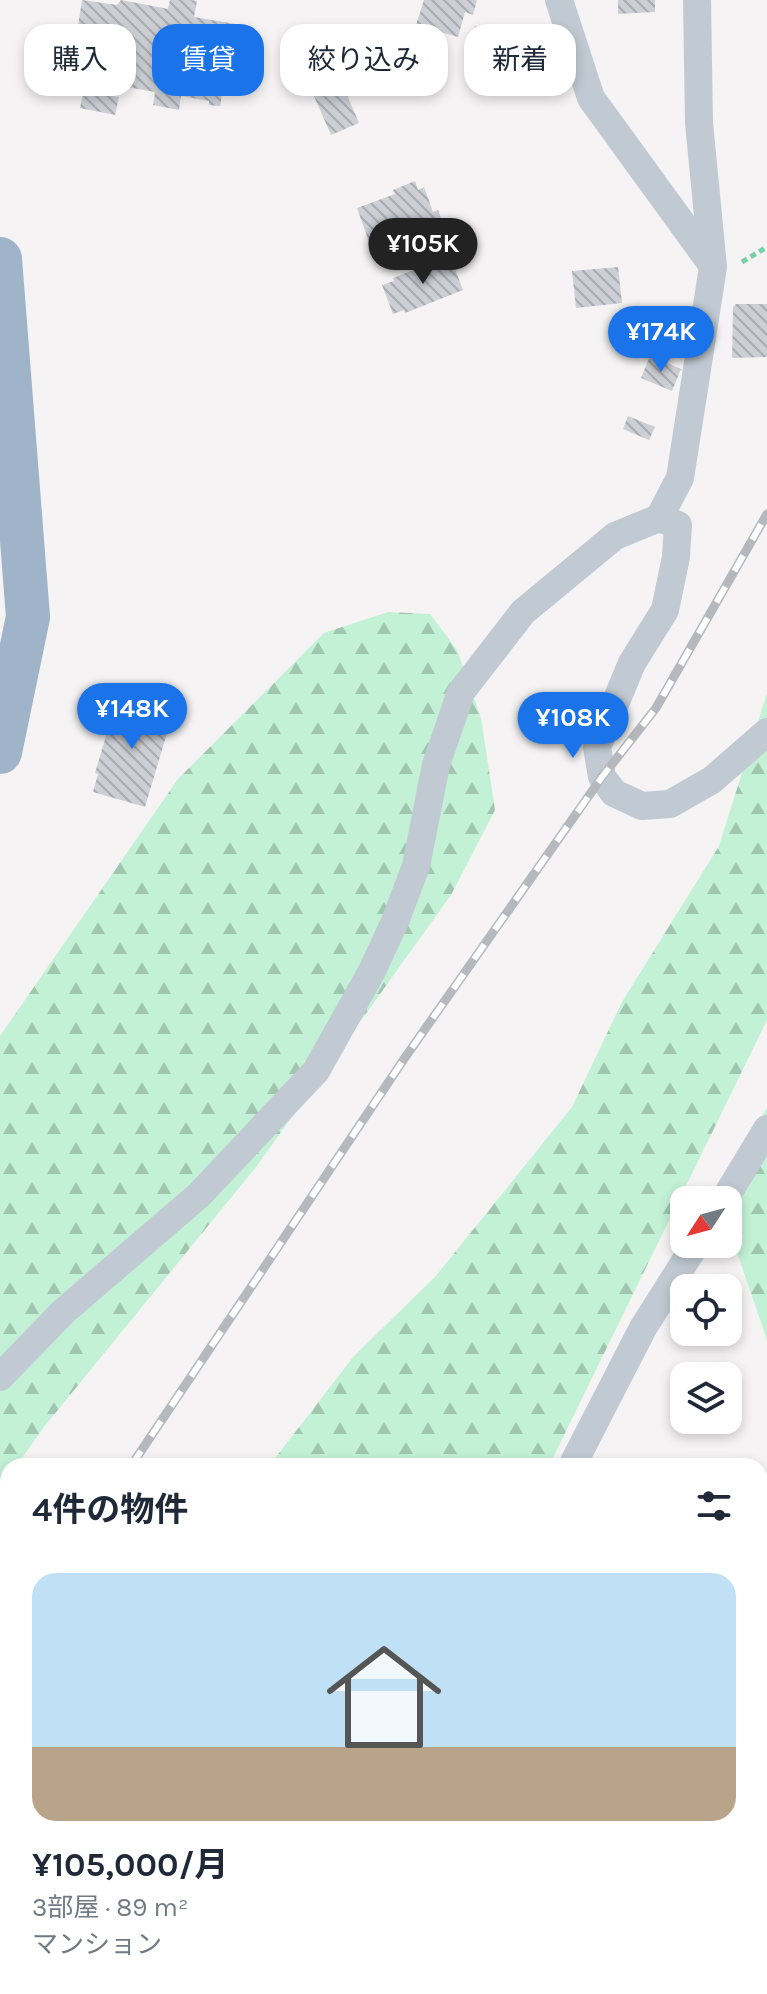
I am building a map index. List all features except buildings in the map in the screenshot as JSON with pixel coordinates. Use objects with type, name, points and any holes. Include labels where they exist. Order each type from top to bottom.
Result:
[{"type":"highway","points":[[0,259],[28,617],[0,752]]},
{"type":"street","points":[[559,0],[591,98],[713,267]]},
{"type":"street","points":[[0,1377],[63,1312],[199,1195],[316,1071],[372,971],[396,919],[416,866],[436,765],[461,692],[523,612],[615,536],[659,518],[680,478],[713,267],[699,123],[697,0]]},
{"type":"street","points":[[659,518],[678,525],[676,557],[665,610],[632,663],[597,747],[602,777],[614,793],[642,806],[670,804],[712,780],[767,732]]},
{"type":"street","points":[[732,1186],[767,1129]]},
{"type":"street","points":[[576,1458],[643,1328],[687,1258]]},
{"type":"green space","points":[[388,612],[430,614],[457,650],[481,718],[495,810],[451,895],[256,1167],[22,1458],[0,1458],[0,1036],[178,779],[324,633]]},
{"type":"green space","points":[[767,693],[767,1020],[686,1186],[670,1186],[670,1218],[553,1458],[275,1458],[354,1356],[435,1277],[572,1107],[622,1002],[719,846]]},
{"type":"green space","points":[[767,1108],[767,1340],[739,1258],[742,1258],[742,1186],[719,1186]]},
{"type":"railway","points":[[136,1458],[404,1059],[602,777],[656,708],[767,514]]}]
